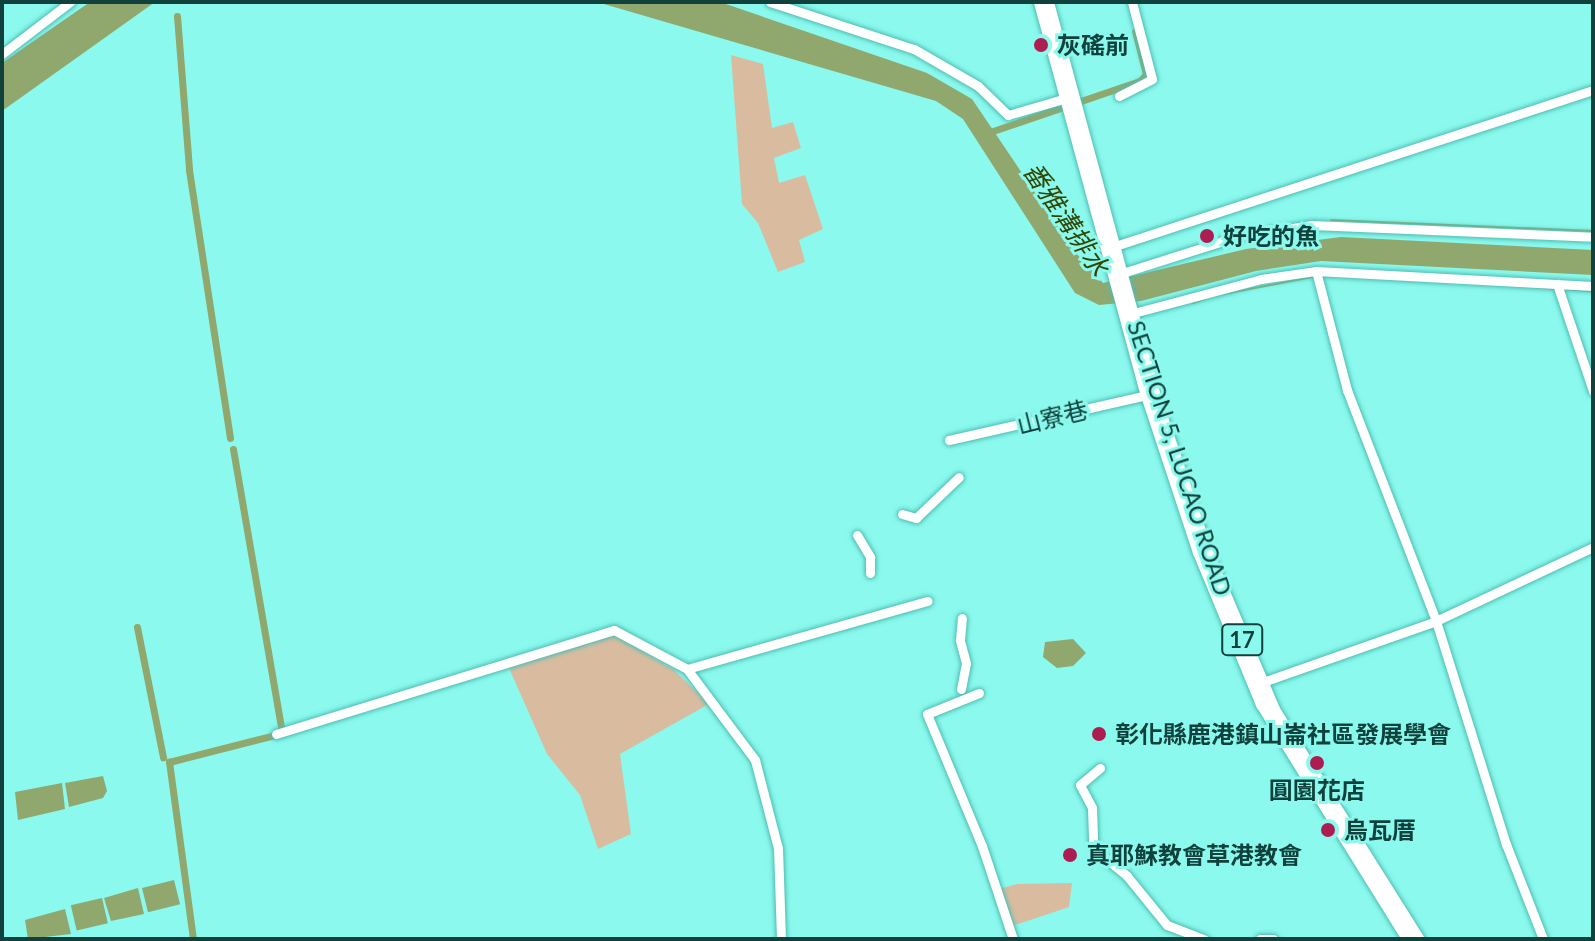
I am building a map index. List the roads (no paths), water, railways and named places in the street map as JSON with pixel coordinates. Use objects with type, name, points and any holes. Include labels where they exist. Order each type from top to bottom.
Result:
[{"type":"main road","name":"17","points":[[1039,2],[1127,313]]},
{"type":"main road","name":"17","points":[[1048,2],[1067,98]]},
{"type":"main road","name":"17","points":[[1071,113],[1112,247],[1117,276]]},
{"type":"main road","name":"SECTION 5, LUCAO ROAD","points":[[1127,313],[1198,552],[1261,704],[1407,939]]},
{"type":"main road","name":"SECTION 5, LUCAO ROAD","points":[[1150,394],[1203,540],[1260,683],[1419,939]]},
{"type":"street","points":[[2,54],[70,2]]},
{"type":"street","points":[[770,2],[914,49],[978,86],[1008,115],[1067,98]]},
{"type":"street","points":[[1119,96],[1152,79],[1132,2]]},
{"type":"street","points":[[1112,247],[1593,90]]},
{"type":"street","points":[[1117,276],[1239,236],[1312,225],[1593,237]]},
{"type":"street","points":[[1316,271],[1347,390],[1436,621],[1506,844],[1543,939]]},
{"type":"street","points":[[1127,313],[1261,279],[1316,271],[1593,286]]},
{"type":"street","points":[[1557,284],[1593,391]]},
{"type":"street","name":"山寮巷","points":[[949,440],[1150,394]]},
{"type":"street","points":[[902,514],[916,518],[959,477]]},
{"type":"street","points":[[857,535],[870,557],[870,573]]},
{"type":"street","points":[[1260,683],[1436,621],[1593,547]]},
{"type":"street","points":[[687,669],[928,601]]},
{"type":"street","points":[[961,689],[966,663],[960,640],[962,618]]},
{"type":"street","points":[[276,734],[604,630],[623,634],[687,669],[755,760],[778,848],[781,939]]},
{"type":"street","points":[[979,693],[927,714],[982,846],[1013,939]]},
{"type":"street","points":[[1100,768],[1080,785],[1092,808],[1093,841],[1099,853],[1127,876],[1167,925],[1204,939]]},
{"type":"street","points":[[1260,939],[1273,939]]},
{"type":"waterway","points":[[177,16],[189,170],[230,438]]},
{"type":"waterway","points":[[987,133],[1140,81],[1146,74],[1135,31]]},
{"type":"waterway","points":[[1331,220],[1593,231]]},
{"type":"waterway","points":[[1213,296],[1313,277]]},
{"type":"waterway","points":[[1534,287],[1556,289]]},
{"type":"waterway","points":[[1562,289],[1593,291]]},
{"type":"waterway","points":[[1193,303],[1207,298]]},
{"type":"waterway","points":[[233,449],[281,726]]},
{"type":"waterway","points":[[137,627],[163,757]]},
{"type":"waterway","points":[[193,939],[169,762],[275,735]]},
{"type":"place","name":"灰磘前","points":[[1041,45]]},
{"type":"place","name":"好吃的魚","points":[[1207,236]]},
{"type":"place","name":"彰化縣鹿港鎮山崙社區發展學會","points":[[1099,734]]},
{"type":"place","name":"圓園花店","points":[[1317,763]]},
{"type":"place","name":"烏瓦厝","points":[[1328,830]]},
{"type":"place","name":"真耶穌教會草港教會","points":[[1070,855]]},
{"type":"water label","name":"番雅溝排水","points":[[1066,219]]}]
